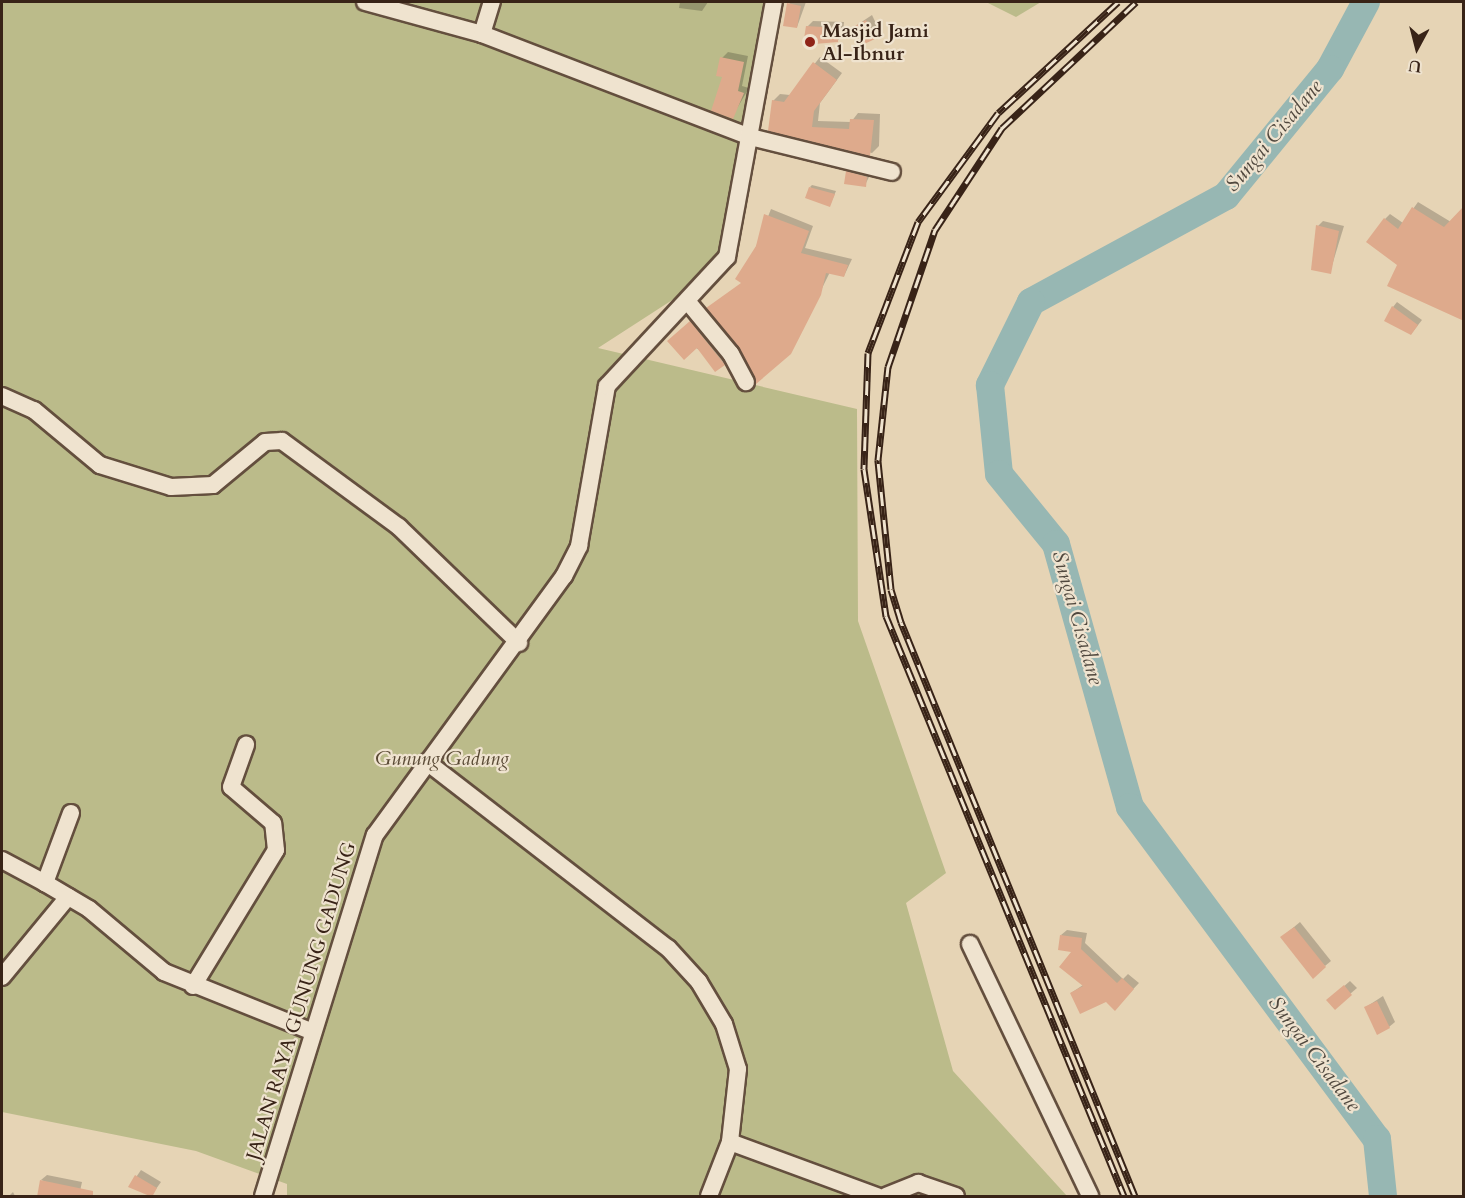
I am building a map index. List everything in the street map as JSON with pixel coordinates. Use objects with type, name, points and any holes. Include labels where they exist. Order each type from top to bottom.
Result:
[{"type":"street","points":[[364,2],[482,34],[750,137],[892,172]]},
{"type":"street","points":[[482,34],[492,2]]},
{"type":"street","name":"JALAN RAYA GUNUNG GADUNG","points":[[263,1197],[375,835],[427,762],[519,643],[579,546],[607,386],[727,257],[774,2]]},
{"type":"street","points":[[687,302],[730,354],[746,382]]},
{"type":"street","points":[[2,396],[34,410],[100,465],[171,487],[213,485],[265,442],[282,441],[408,535],[519,643]]},
{"type":"street","points":[[193,986],[276,850],[273,823],[231,787],[246,746]]},
{"type":"street","points":[[427,762],[668,948],[699,982],[724,1023],[738,1069],[730,1142],[709,1197]]},
{"type":"street","points":[[45,883],[71,813]]},
{"type":"street","points":[[2,860],[100,917],[148,962],[193,986],[313,1032]]},
{"type":"street","points":[[2,977],[68,897]]},
{"type":"street","points":[[970,944],[1090,1197]]},
{"type":"street","points":[[730,1142],[877,1197]]},
{"type":"street","points":[[886,1197],[918,1183],[956,1197]]},
{"type":"green space","name":"Gunung Gadung","points":[[2,2],[777,2],[746,173],[714,273],[598,348],[857,409],[858,621],[946,873],[906,903],[953,1071],[1067,1196],[287,1196],[287,1184],[196,1151],[2,1112]]},
{"type":"green space","points":[[986,2],[1041,2],[1016,17]]},
{"type":"building","points":[[787,3],[801,6],[797,28],[783,26]]},
{"type":"building","points":[[866,20],[875,39],[862,45],[853,27]]},
{"type":"building","points":[[806,26],[839,28],[838,42],[803,45]]},
{"type":"building","points":[[720,57],[744,62],[738,91],[744,93],[733,119],[711,111],[722,77],[716,76]]},
{"type":"building","points":[[813,62],[837,80],[814,111],[812,127],[849,129],[850,119],[874,120],[870,156],[768,131],[772,100],[784,102]]},
{"type":"building","points":[[846,171],[867,177],[866,187],[844,184]]},
{"type":"building","points":[[809,187],[835,194],[830,207],[805,198]]},
{"type":"building","points":[[1464,206],[1464,321],[1387,286],[1397,265],[1366,242],[1384,218],[1398,229],[1412,207],[1444,227]]},
{"type":"building","points":[[764,214],[809,231],[801,253],[848,265],[844,277],[826,273],[821,295],[791,354],[756,384],[740,349],[706,308],[741,283],[735,279],[756,246]]},
{"type":"building","points":[[1316,225],[1339,231],[1331,274],[1311,270]]},
{"type":"building","points":[[1392,306],[1418,325],[1411,335],[1384,321]]},
{"type":"building","points":[[690,321],[725,365],[715,372],[697,348],[684,360],[667,341]]},
{"type":"building","points":[[1294,927],[1326,967],[1313,979],[1280,937]]},
{"type":"building","points":[[1060,935],[1082,938],[1081,949],[1117,983],[1122,978],[1134,989],[1115,1011],[1106,1002],[1080,1014],[1070,993],[1083,986],[1059,967],[1071,952],[1058,950]]},
{"type":"building","points":[[1344,985],[1352,995],[1335,1010],[1326,1000]]},
{"type":"building","points":[[1377,1001],[1390,1028],[1377,1035],[1364,1007]]},
{"type":"building","points":[[135,1175],[157,1188],[152,1197],[128,1187]]},
{"type":"building","points":[[40,1180],[93,1191],[93,1197],[37,1197]]},
{"type":"waterway","name":"Sungai Cisadane","points":[[1366,2],[1330,69],[1226,196],[1031,302],[990,385],[999,474],[1056,544],[1130,807],[1377,1139],[1383,1196]]},
{"type":"railway","points":[[1118,2],[998,113],[918,222],[868,353],[864,469],[886,616],[1124,1196]]},
{"type":"railway","points":[[1135,1196],[901,622],[891,589],[878,460],[888,367],[935,230],[1002,128],[1136,2]]},
{"type":"place","name":"Masjid Jami Al-Ibnur","points":[[810,42]]}]
